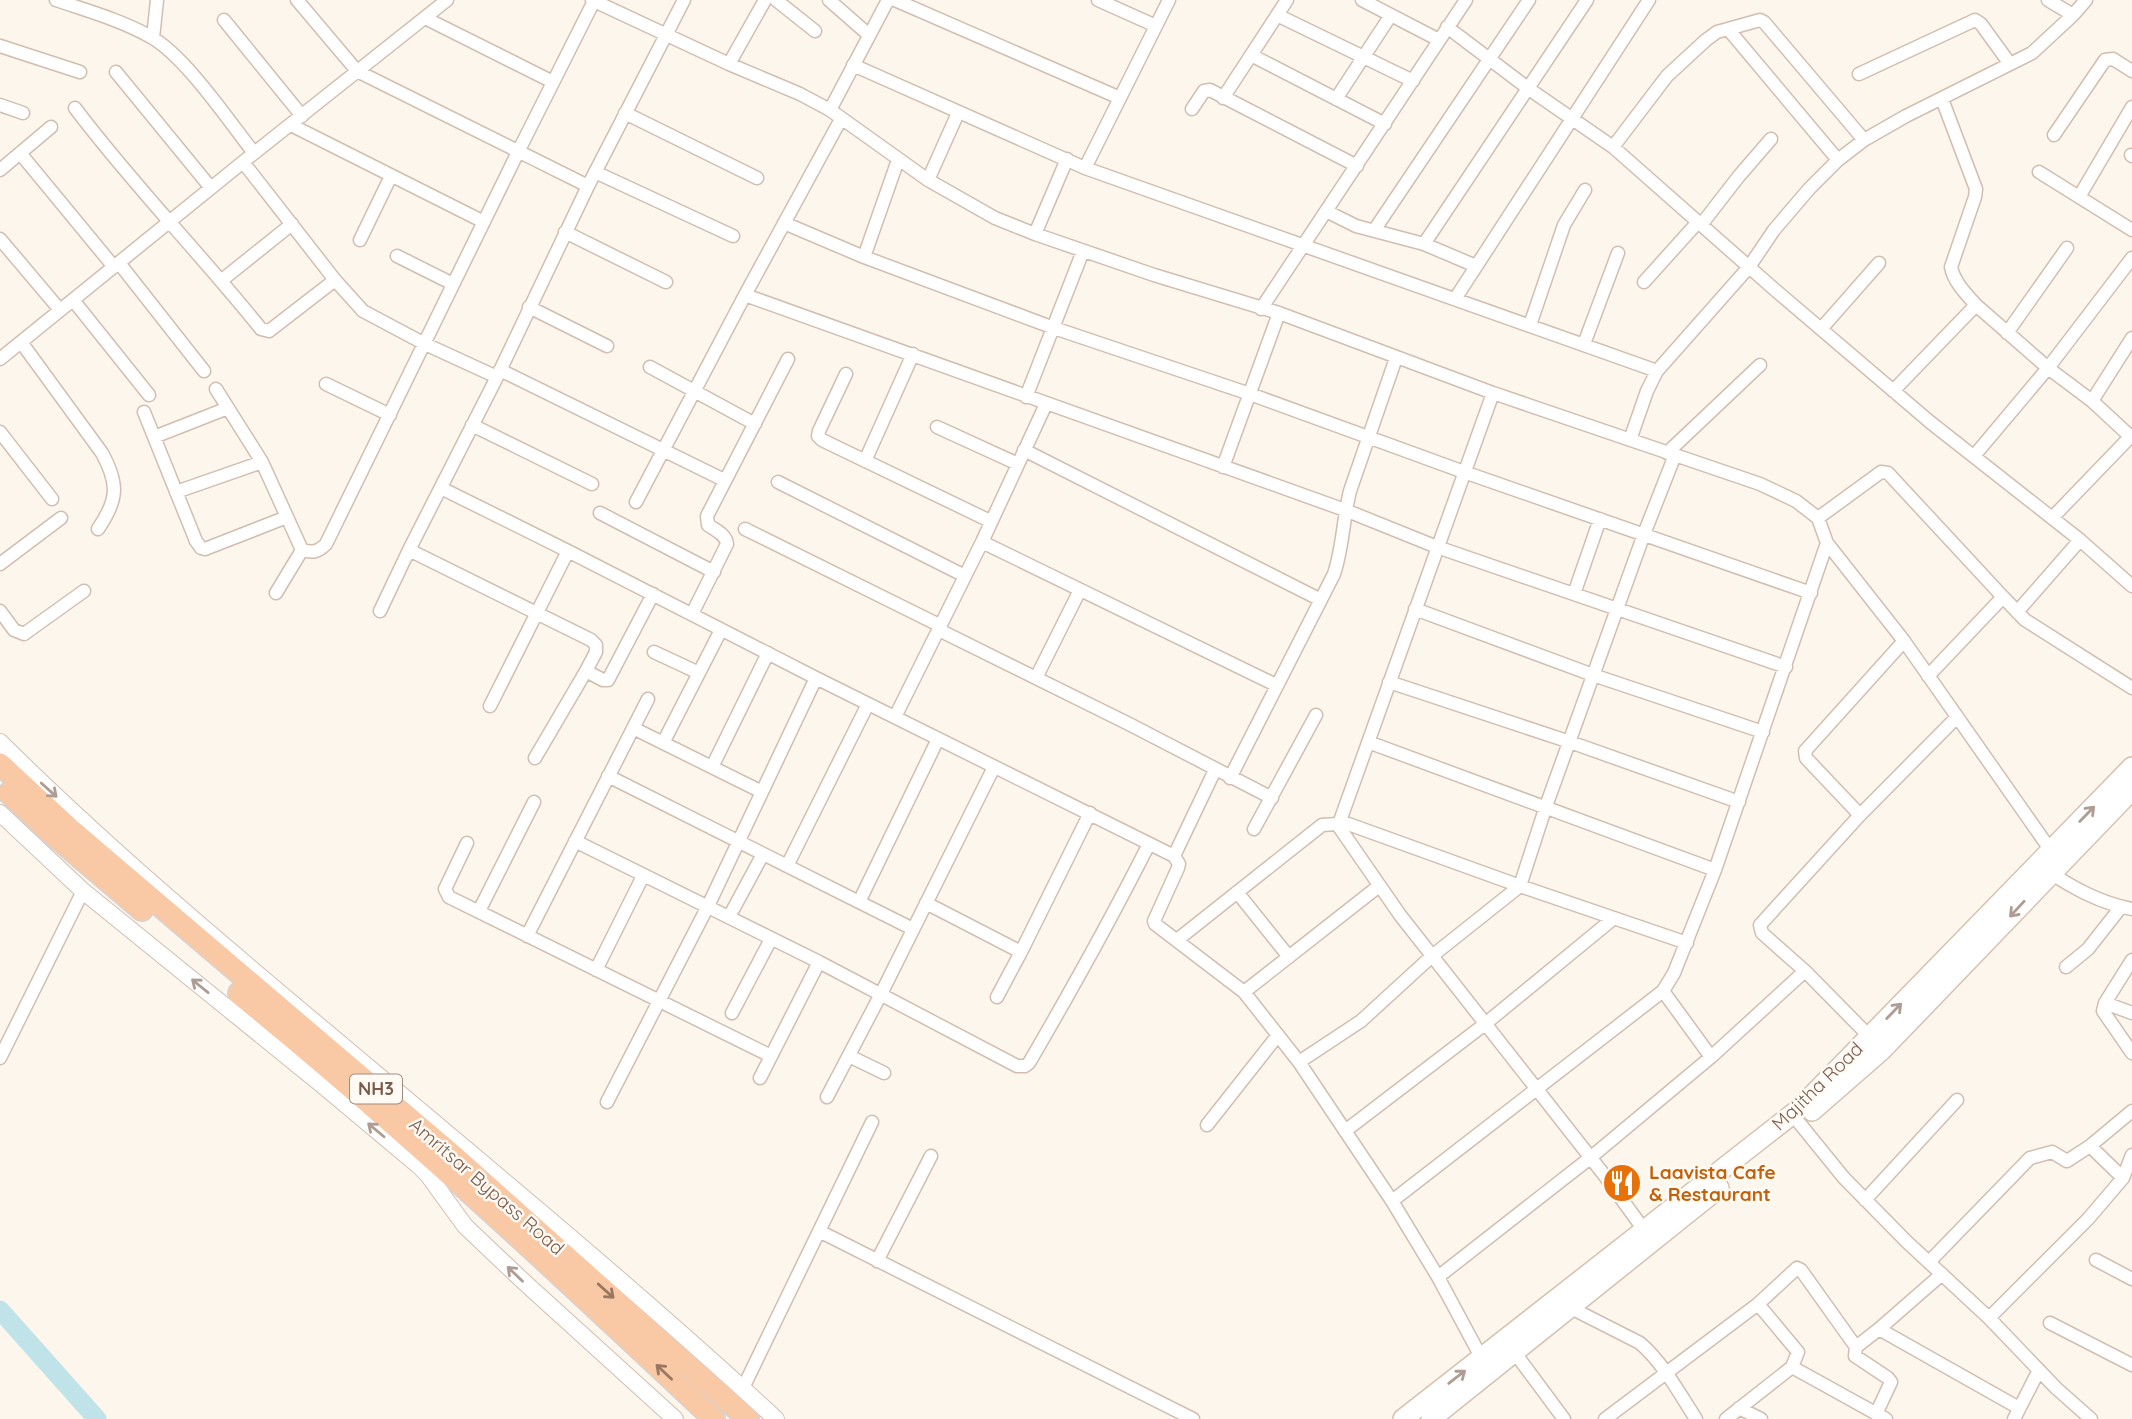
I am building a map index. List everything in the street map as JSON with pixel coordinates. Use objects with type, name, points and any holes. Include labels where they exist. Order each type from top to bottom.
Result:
[{"type":"highway","name":"Amritsar Bypass Road","points":[[0,764],[70,830],[382,1094],[748,1419]]},
{"type":"highway","name":"Amritsar Bypass Road","points":[[0,784],[48,830],[451,1176],[714,1419]]},
{"type":"highway","points":[[428,1175],[451,1176]]},
{"type":"highway","points":[[568,1257],[597,1261]]},
{"type":"main road","name":"Majitha Road","points":[[1431,1419],[1509,1346],[1644,1230],[1795,1119],[1869,1037],[2129,784]]},
{"type":"main road","name":"Majitha Road","points":[[1403,1419],[1482,1357],[1509,1346],[1572,1308],[1795,1119],[1882,1050],[2050,863]]},
{"type":"street","points":[[56,0],[125,24],[153,38],[192,75],[254,153]]},
{"type":"street","points":[[153,38],[157,0]]},
{"type":"street","points":[[297,0],[357,71],[588,186]]},
{"type":"street","points":[[2,353],[21,342],[447,0]]},
{"type":"street","points":[[380,611],[565,232],[684,0]]},
{"type":"street","points":[[729,64],[765,0]]},
{"type":"street","points":[[776,0],[815,31]]},
{"type":"street","points":[[830,0],[869,35]]},
{"type":"street","points":[[830,110],[888,0]]},
{"type":"street","points":[[895,0],[1120,98]]},
{"type":"street","points":[[1098,0],[1156,26]]},
{"type":"street","points":[[1085,168],[1169,0]]},
{"type":"street","points":[[1223,98],[1287,0]]},
{"type":"street","points":[[1362,0],[1439,40]]},
{"type":"street","points":[[1261,309],[1466,0]]},
{"type":"street","points":[[1376,229],[1529,0]]},
{"type":"street","points":[[1423,244],[1587,0]]},
{"type":"street","points":[[1455,299],[1649,0]]},
{"type":"street","points":[[2049,0],[2073,15]]},
{"type":"street","points":[[1630,440],[1657,371],[1749,267],[1774,230],[1809,189],[1838,160],[1864,140],[2040,48],[2086,0]]},
{"type":"street","points":[[302,550],[312,552],[320,550],[326,544],[593,1],[830,110],[928,180],[995,218],[1083,251],[1279,313],[1493,393],[1760,484],[1796,501],[1818,518],[1827,543],[1903,641],[1957,717],[2050,863],[2076,890],[2126,908],[2066,967]]},
{"type":"street","points":[[1277,15],[1413,81]]},
{"type":"street","points":[[1336,99],[1391,15]]},
{"type":"street","points":[[425,18],[553,82]]},
{"type":"street","points":[[224,20],[302,116]]},
{"type":"street","points":[[1613,147],[1667,76],[1706,40],[1717,32],[1760,20],[1864,140]]},
{"type":"street","points":[[1859,74],[1975,20],[1981,24],[2010,64]]},
{"type":"street","points":[[1447,27],[1529,89],[1613,147],[1821,330],[1973,456],[2080,540],[2132,586]]},
{"type":"street","points":[[1728,29],[1838,160]]},
{"type":"street","points":[[0,46],[79,72]]},
{"type":"street","points":[[1251,55],[1385,124]]},
{"type":"street","points":[[2054,135],[2105,60],[2113,59],[2132,71]]},
{"type":"street","points":[[853,65],[1085,168],[1657,371]]},
{"type":"street","points":[[116,72],[211,188]]},
{"type":"street","points":[[1192,109],[1206,90],[1357,166]]},
{"type":"street","points":[[1942,99],[1976,189],[1951,267],[1952,273],[1976,305],[2132,436],[2053,518]]},
{"type":"street","points":[[0,105],[23,113]]},
{"type":"street","points":[[2079,197],[2132,107]]},
{"type":"street","points":[[75,108],[122,169],[222,280],[261,329],[269,331],[335,280]]},
{"type":"street","points":[[625,113],[757,178]]},
{"type":"street","points":[[928,180],[958,113]]},
{"type":"street","points":[[636,502],[693,391],[841,119]]},
{"type":"street","points":[[291,125],[484,222]]},
{"type":"street","points":[[0,170],[51,127]]},
{"type":"street","points":[[1644,282],[1699,224],[1771,139]]},
{"type":"street","points":[[20,153],[204,371]]},
{"type":"street","points":[[1035,234],[1067,159]]},
{"type":"street","points":[[864,257],[898,160]]},
{"type":"street","points":[[243,162],[335,280],[363,311],[425,344],[498,373],[724,480]]},
{"type":"street","points":[[595,172],[733,236]]},
{"type":"street","points":[[2039,172],[2132,230]]},
{"type":"street","points":[[360,240],[391,176]]},
{"type":"street","points":[[1530,325],[1564,225],[1585,190]]},
{"type":"street","points":[[1326,211],[1356,226],[1376,229],[1423,244],[1476,266]]},
{"type":"street","points":[[784,223],[864,257],[1054,328],[1250,394],[1811,593]]},
{"type":"street","points":[[222,280],[292,224]]},
{"type":"street","points":[[565,232],[666,282]]},
{"type":"street","points":[[0,239],[60,310]]},
{"type":"street","points":[[2007,333],[2067,248]]},
{"type":"street","points":[[1026,397],[1083,251]]},
{"type":"street","points":[[1584,344],[1618,253]]},
{"type":"street","points":[[397,256],[453,284]]},
{"type":"street","points":[[1973,456],[2048,368],[2132,258]]},
{"type":"street","points":[[1821,330],[1880,263]]},
{"type":"street","points":[[745,295],[1345,510],[1437,547],[1786,667]]},
{"type":"street","points":[[73,300],[149,395]]},
{"type":"street","points":[[1894,391],[1976,305]]},
{"type":"street","points":[[529,307],[607,346]]},
{"type":"street","points":[[1223,467],[1279,313]]},
{"type":"street","points":[[2092,401],[2132,338]]},
{"type":"street","points":[[21,342],[109,466],[113,477],[114,501],[98,529]]},
{"type":"street","points":[[865,461],[913,354]]},
{"type":"street","points":[[1230,778],[1337,565],[1345,510],[1396,358]]},
{"type":"street","points":[[692,614],[725,549],[727,539],[706,521],[724,480],[788,359]]},
{"type":"street","points":[[1299,1062],[1361,1021],[1432,956],[1520,886],[1671,454],[1760,365]]},
{"type":"street","points":[[650,367],[755,424]]},
{"type":"street","points":[[846,374],[818,436],[990,521]]},
{"type":"street","points":[[326,384],[390,415]]},
{"type":"street","points":[[216,389],[262,462],[302,550]]},
{"type":"street","points":[[1339,823],[1493,393]]},
{"type":"street","points":[[895,717],[982,542],[1046,404]]},
{"type":"street","points":[[154,437],[228,408]]},
{"type":"street","points":[[144,412],[201,548],[288,517]]},
{"type":"street","points":[[472,425],[592,484]]},
{"type":"street","points":[[937,426],[1018,464]]},
{"type":"street","points":[[0,432],[52,499]]},
{"type":"street","points":[[1024,450],[1319,599]]},
{"type":"street","points":[[176,492],[262,462]]},
{"type":"street","points":[[1818,518],[1881,472],[1888,472],[2025,620],[2132,688]]},
{"type":"street","points":[[778,482],[965,576]]},
{"type":"street","points":[[441,488],[1174,856],[1179,864],[1178,868],[1154,921],[1156,926],[1244,992],[1299,1062],[1392,1201],[1482,1357]]},
{"type":"street","points":[[600,513],[714,572]]},
{"type":"street","points":[[0,564],[61,518]]},
{"type":"street","points":[[1574,594],[1600,519]]},
{"type":"street","points":[[745,529],[1272,798]]},
{"type":"street","points":[[2017,612],[2080,540]]},
{"type":"street","points":[[982,542],[1276,685]]},
{"type":"street","points":[[1392,1201],[1662,991],[1674,973],[1715,870],[1827,543]]},
{"type":"street","points":[[276,593],[302,550]]},
{"type":"street","points":[[409,550],[591,640],[596,645],[596,652],[586,671],[535,758]]},
{"type":"street","points":[[489,706],[568,551]]},
{"type":"street","points":[[1036,678],[1080,590]]},
{"type":"street","points":[[0,611],[14,631],[24,634],[84,591]]},
{"type":"street","points":[[586,671],[608,680],[653,594]]},
{"type":"street","points":[[1928,676],[2003,597]]},
{"type":"street","points":[[1415,608],[1593,675],[1763,732]]},
{"type":"street","points":[[663,743],[721,630]]},
{"type":"street","points":[[1860,815],[1806,758],[1805,751],[1903,641]]},
{"type":"street","points":[[654,652],[699,673]]},
{"type":"street","points":[[712,767],[768,653]]},
{"type":"street","points":[[607,1102],[708,906],[816,678]]},
{"type":"street","points":[[1389,682],[1739,802]]},
{"type":"street","points":[[527,936],[648,699]]},
{"type":"street","points":[[787,866],[868,704]]},
{"type":"street","points":[[1254,829],[1316,715]]},
{"type":"street","points":[[1869,1037],[1805,971],[1762,933],[1760,925],[1860,815],[1957,717]]},
{"type":"street","points":[[633,728],[762,792]]},
{"type":"street","points":[[859,902],[938,739]]},
{"type":"street","points":[[1368,742],[1715,870]]},
{"type":"street","points":[[0,743],[177,906],[698,1347],[776,1419]]},
{"type":"street","points":[[827,1097],[994,767]]},
{"type":"street","points":[[1174,856],[1214,770]]},
{"type":"street","points":[[608,776],[913,929]]},
{"type":"street","points":[[479,911],[534,802]]},
{"type":"street","points":[[0,813],[83,891],[321,1084],[428,1175],[465,1226],[675,1419]]},
{"type":"street","points":[[997,997],[1090,813]]},
{"type":"street","points":[[1339,823],[1379,886],[1644,1230]]},
{"type":"street","points":[[1177,940],[1322,825],[1339,823],[1687,943]]},
{"type":"street","points":[[575,841],[819,962],[1017,1066],[1029,1063],[1077,980],[1149,844]]},
{"type":"street","points":[[467,844],[445,889],[449,897],[771,1056]]},
{"type":"street","points":[[729,917],[763,854]]},
{"type":"street","points":[[596,970],[643,876]]},
{"type":"street","points":[[1244,992],[1379,886]]},
{"type":"street","points":[[0,1058],[83,891]]},
{"type":"street","points":[[1237,892],[1289,957]]},
{"type":"street","points":[[926,904],[1021,951]]},
{"type":"street","points":[[1345,1131],[1485,1024],[1614,918]]},
{"type":"street","points":[[732,1013],[771,939]]},
{"type":"street","points":[[2132,960],[2105,1003],[2104,1013],[2132,1053]]},
{"type":"street","points":[[760,1078],[819,962]]},
{"type":"street","points":[[1438,1277],[1590,1158],[1711,1057],[1805,971]]},
{"type":"street","points":[[1662,991],[1711,1057]]},
{"type":"street","points":[[2105,1003],[2132,1013]]},
{"type":"street","points":[[1207,1125],[1278,1035]]},
{"type":"street","points":[[849,1056],[884,1073]]},
{"type":"street","points":[[1865,1200],[1957,1100]]},
{"type":"street","points":[[1928,1262],[2029,1158],[2052,1152],[2067,1161],[2090,1146],[2132,1111]]},
{"type":"street","points":[[1795,1119],[1865,1200],[2091,1419]]},
{"type":"street","points":[[743,1388],[872,1122]]},
{"type":"street","points":[[2090,1146],[2123,1178]]},
{"type":"street","points":[[1989,1318],[2062,1247],[2123,1178],[2132,1155]]},
{"type":"street","points":[[877,1261],[931,1156]]},
{"type":"street","points":[[819,1231],[1193,1419]]},
{"type":"street","points":[[2096,1260],[2132,1279]]},
{"type":"street","points":[[1605,1419],[1758,1304],[1796,1268],[1799,1268],[1856,1347],[1855,1356],[1891,1382],[1881,1416],[1792,1367]]},
{"type":"street","points":[[1856,1347],[1942,1274]]},
{"type":"street","points":[[1727,1419],[1792,1367],[1798,1352],[1758,1304]]},
{"type":"street","points":[[1572,1308],[1640,1343],[1667,1373],[1696,1419]]},
{"type":"street","points":[[2050,1323],[2132,1365]]},
{"type":"street","points":[[1879,1329],[2016,1414],[2039,1370]]},
{"type":"street","points":[[1509,1346],[1564,1419]]},
{"type":"street","points":[[1739,1408],[1761,1419]]},
{"type":"waterway","points":[[0,1310],[97,1419]]},
{"type":"place","name":"Laavista Cafe & Restaurant","points":[[1622,1183]]}]
